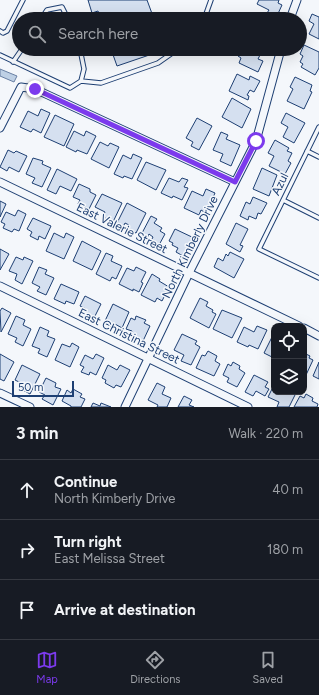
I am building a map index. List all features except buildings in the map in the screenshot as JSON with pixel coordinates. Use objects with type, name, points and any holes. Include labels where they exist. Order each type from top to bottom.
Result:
[{"type":"street","points":[[293,12],[297,0]]},
{"type":"street","name":"North Kimberly Drive","points":[[125,407],[189,273],[256,141],[279,56]]},
{"type":"street","points":[[0,128],[21,87],[35,89],[235,182]]},
{"type":"street","name":"East Valerie Street","points":[[0,182],[293,323]]},
{"type":"street","name":"East Christina Street","points":[[0,286],[248,407]]},
{"type":"street","points":[[307,330],[319,336]]},
{"type":"street","points":[[0,393],[30,407]]},
{"type":"lane","points":[[17,12],[23,0]]},
{"type":"lane","points":[[207,12],[211,0]]},
{"type":"lane","points":[[46,12],[47,10],[62,7],[64,12]]},
{"type":"lane","points":[[0,31],[3,33],[7,31],[12,21]]},
{"type":"lane","points":[[0,55],[70,88],[81,81],[101,84],[158,63],[168,56]]},
{"type":"lane","points":[[13,62],[17,56]]},
{"type":"lane","points":[[81,56],[84,68],[81,81]]},
{"type":"lane","name":"Azul","points":[[319,127],[259,249],[319,278]]},
{"type":"lane","points":[[307,151],[319,157]]},
{"type":"lane","points":[[283,200],[319,218]]},
{"type":"water","points":[[0,69],[17,76],[14,82],[0,76]]},
{"type":"route","points":[[35,89],[235,182],[256,141]]}]
